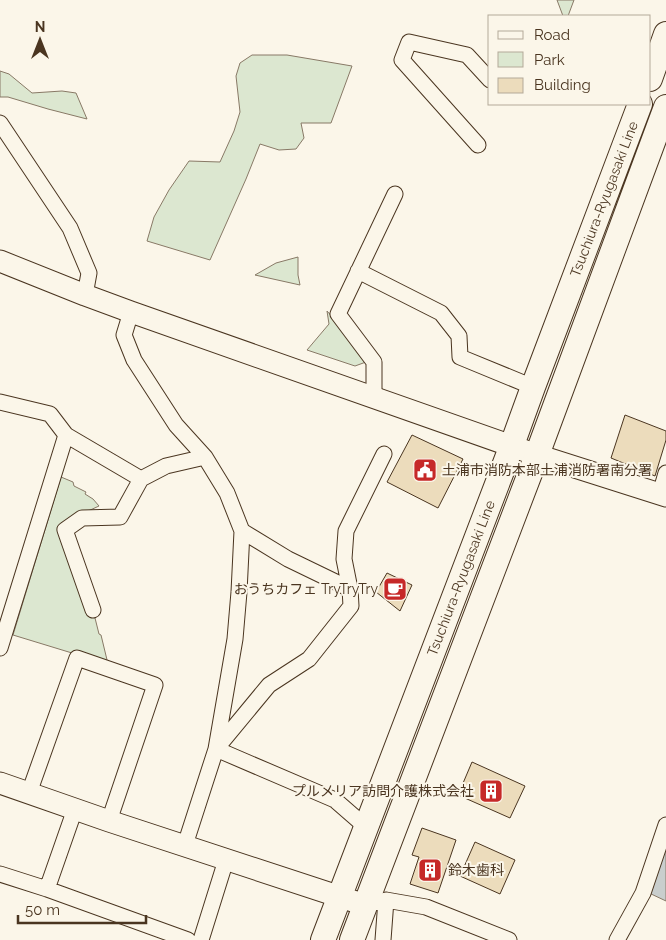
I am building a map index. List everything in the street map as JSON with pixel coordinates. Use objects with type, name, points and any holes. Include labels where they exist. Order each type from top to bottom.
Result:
[{"type":"main road","points":[[655,67],[666,34]]},
{"type":"main road","name":"Tsuchiura-Ryugasaki Line","points":[[323,940],[640,105]]},
{"type":"main road","name":"Tsuchiura-Ryugasaki Line","points":[[352,940],[376,902],[537,455],[666,107]]},
{"type":"street","points":[[478,145],[402,60],[410,42],[467,55],[488,78]]},
{"type":"street","points":[[0,122],[70,228],[89,273],[86,295]]},
{"type":"street","points":[[374,396],[374,362],[338,314],[395,194]]},
{"type":"street","points":[[0,261],[131,312],[537,455],[663,495],[666,473]]},
{"type":"street","points":[[358,271],[441,313],[459,336],[460,357],[533,387]]},
{"type":"street","points":[[131,312],[124,335],[134,360],[176,425],[205,457],[227,493],[242,531],[235,639],[216,749],[185,845]]},
{"type":"street","points":[[0,402],[50,414],[66,435],[141,479]]},
{"type":"street","points":[[0,648],[66,435]]},
{"type":"street","points":[[216,749],[269,685],[309,659],[351,606],[344,559],[346,531],[384,454]]},
{"type":"street","points":[[94,610],[65,530],[82,518],[120,517],[141,479],[166,466],[205,457]]},
{"type":"street","points":[[242,531],[288,559],[350,590]]},
{"type":"street","points":[[29,793],[77,658],[155,685],[109,821]]},
{"type":"street","points":[[216,749],[336,800],[366,827]]},
{"type":"street","points":[[0,783],[340,897],[426,907],[509,940]]},
{"type":"street","points":[[47,889],[75,809]]},
{"type":"street","points":[[617,940],[644,893],[666,825]]},
{"type":"street","points":[[201,940],[226,860]]},
{"type":"street","points":[[0,874],[188,940]]},
{"type":"street","points":[[376,902],[383,940]]},
{"type":"green space","points":[[557,0],[574,0],[568,15],[563,15]]},
{"type":"green space","points":[[252,55],[287,55],[352,66],[331,123],[301,123],[304,138],[296,149],[279,150],[260,144],[210,260],[147,241],[154,217],[169,190],[189,161],[220,162],[240,112],[236,76],[240,63]]},
{"type":"green space","points":[[0,71],[9,74],[32,93],[62,91],[76,93],[87,119],[8,97],[0,97]]},
{"type":"green space","points":[[298,257],[300,285],[255,275],[276,263]]},
{"type":"green space","points":[[327,311],[366,362],[355,366],[307,350],[329,324]]},
{"type":"green space","points":[[61,477],[73,482],[74,486],[86,492],[85,494],[99,506],[75,517],[59,531],[85,599],[95,618],[108,664],[13,635]]},
{"type":"shaded area","points":[[666,843],[666,901],[649,893]]},
{"type":"building","points":[[625,415],[666,431],[666,440],[655,476],[611,458]]},
{"type":"building","name":"土浦市消防本部土浦消防署南分署","points":[[412,435],[463,459],[438,508],[387,482]]},
{"type":"building","name":"おうちカフェ TryTryTry","points":[[387,573],[412,585],[400,611],[376,592]]},
{"type":"building","name":"プルメリア訪問介護株式会社","points":[[472,762],[525,786],[510,818],[458,795]]},
{"type":"building","name":"鈴木歯科","points":[[422,828],[456,840],[438,893],[410,884],[419,857],[412,855]]},
{"type":"building","points":[[475,842],[515,860],[500,894],[460,876]]},
{"type":"place","name":"土浦市消防本部土浦消防署南分署","points":[[425,470]]},
{"type":"place","name":"おうちカフェ TryTryTry","points":[[395,589]]},
{"type":"place","name":"プルメリア訪問介護株式会社","points":[[491,791]]},
{"type":"place","name":"鈴木歯科","points":[[430,870]]}]
